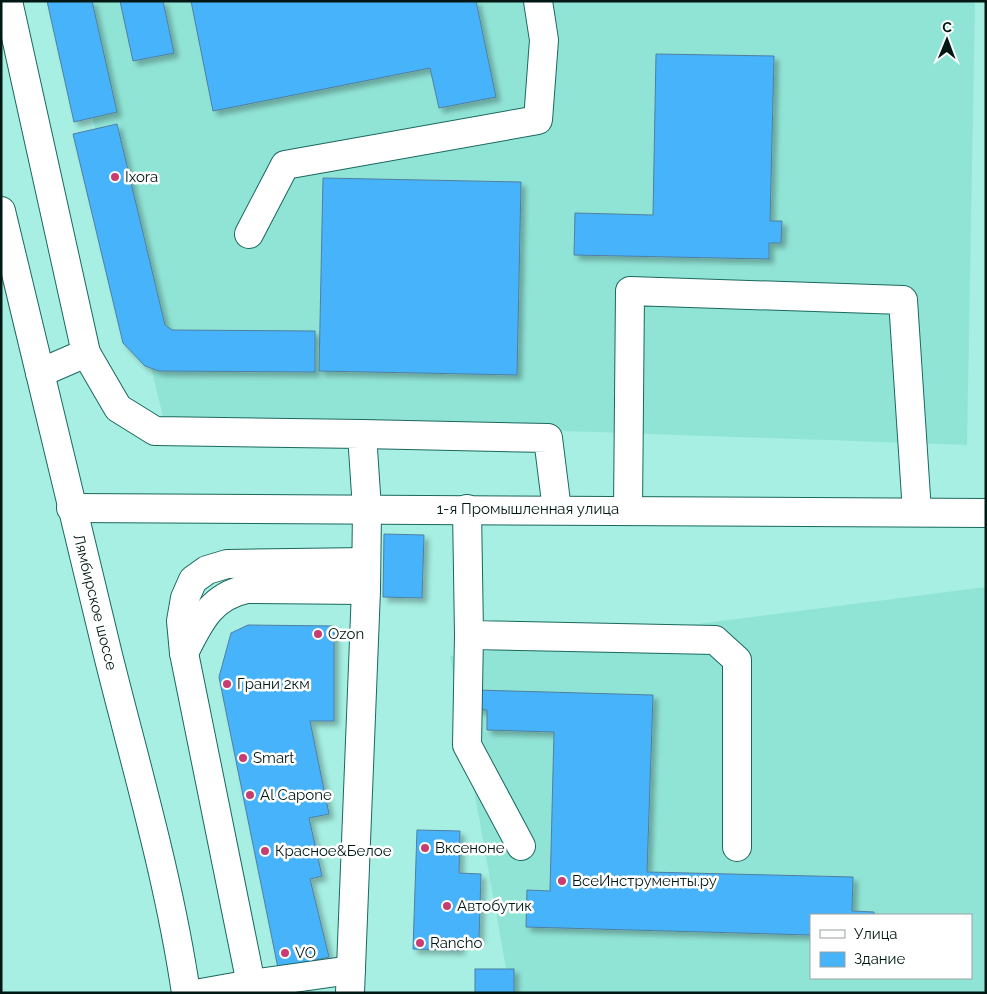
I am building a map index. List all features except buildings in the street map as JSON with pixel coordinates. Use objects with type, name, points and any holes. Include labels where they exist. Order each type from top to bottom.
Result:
[{"type":"street","points":[[8,1],[86,353],[118,408],[155,432],[548,438],[557,510]]},
{"type":"street","points":[[249,234],[285,165],[538,120],[544,40],[538,1]]},
{"type":"street","name":"Лямбирское шоссе","points":[[1,211],[71,508],[164,874],[181,956],[186,993]]},
{"type":"street","points":[[628,510],[630,291],[903,300],[917,512]]},
{"type":"street","points":[[40,373],[86,353]]},
{"type":"street","points":[[201,993],[251,984],[350,981],[366,590],[367,509],[362,434]]},
{"type":"street","name":"1-я Промышленная улица","points":[[71,508],[986,513]]},
{"type":"street","points":[[466,509],[469,635],[467,745],[521,846]]},
{"type":"street","points":[[251,984],[184,653],[181,621],[185,598],[194,580],[207,570],[227,564],[366,562]]},
{"type":"street","points":[[184,653],[209,610],[233,592],[247,589],[366,590]]},
{"type":"street","points":[[469,635],[715,640],[737,660],[737,847]]},
{"type":"shaded area","points":[[65,1],[975,1],[967,445],[163,417]]},
{"type":"shaded area","points":[[986,587],[986,993],[505,993],[506,968],[450,656]]},
{"type":"place","name":"Ixora","points":[[115,177]]},
{"type":"place","name":"Ozon","points":[[318,634]]},
{"type":"place","name":"Грани 2км","points":[[227,684]]},
{"type":"place","name":"Smart","points":[[243,758]]},
{"type":"place","name":"Al Capone","points":[[250,795]]},
{"type":"place","name":"Вксеноне","points":[[425,848]]},
{"type":"place","name":"Красное&Белое","points":[[265,851]]},
{"type":"place","name":"ВсеИнструменты.ру","points":[[562,881]]},
{"type":"place","name":"Автобутик","points":[[447,906]]},
{"type":"place","name":"Rancho","points":[[420,943]]},
{"type":"place","name":"VO","points":[[285,953]]}]
